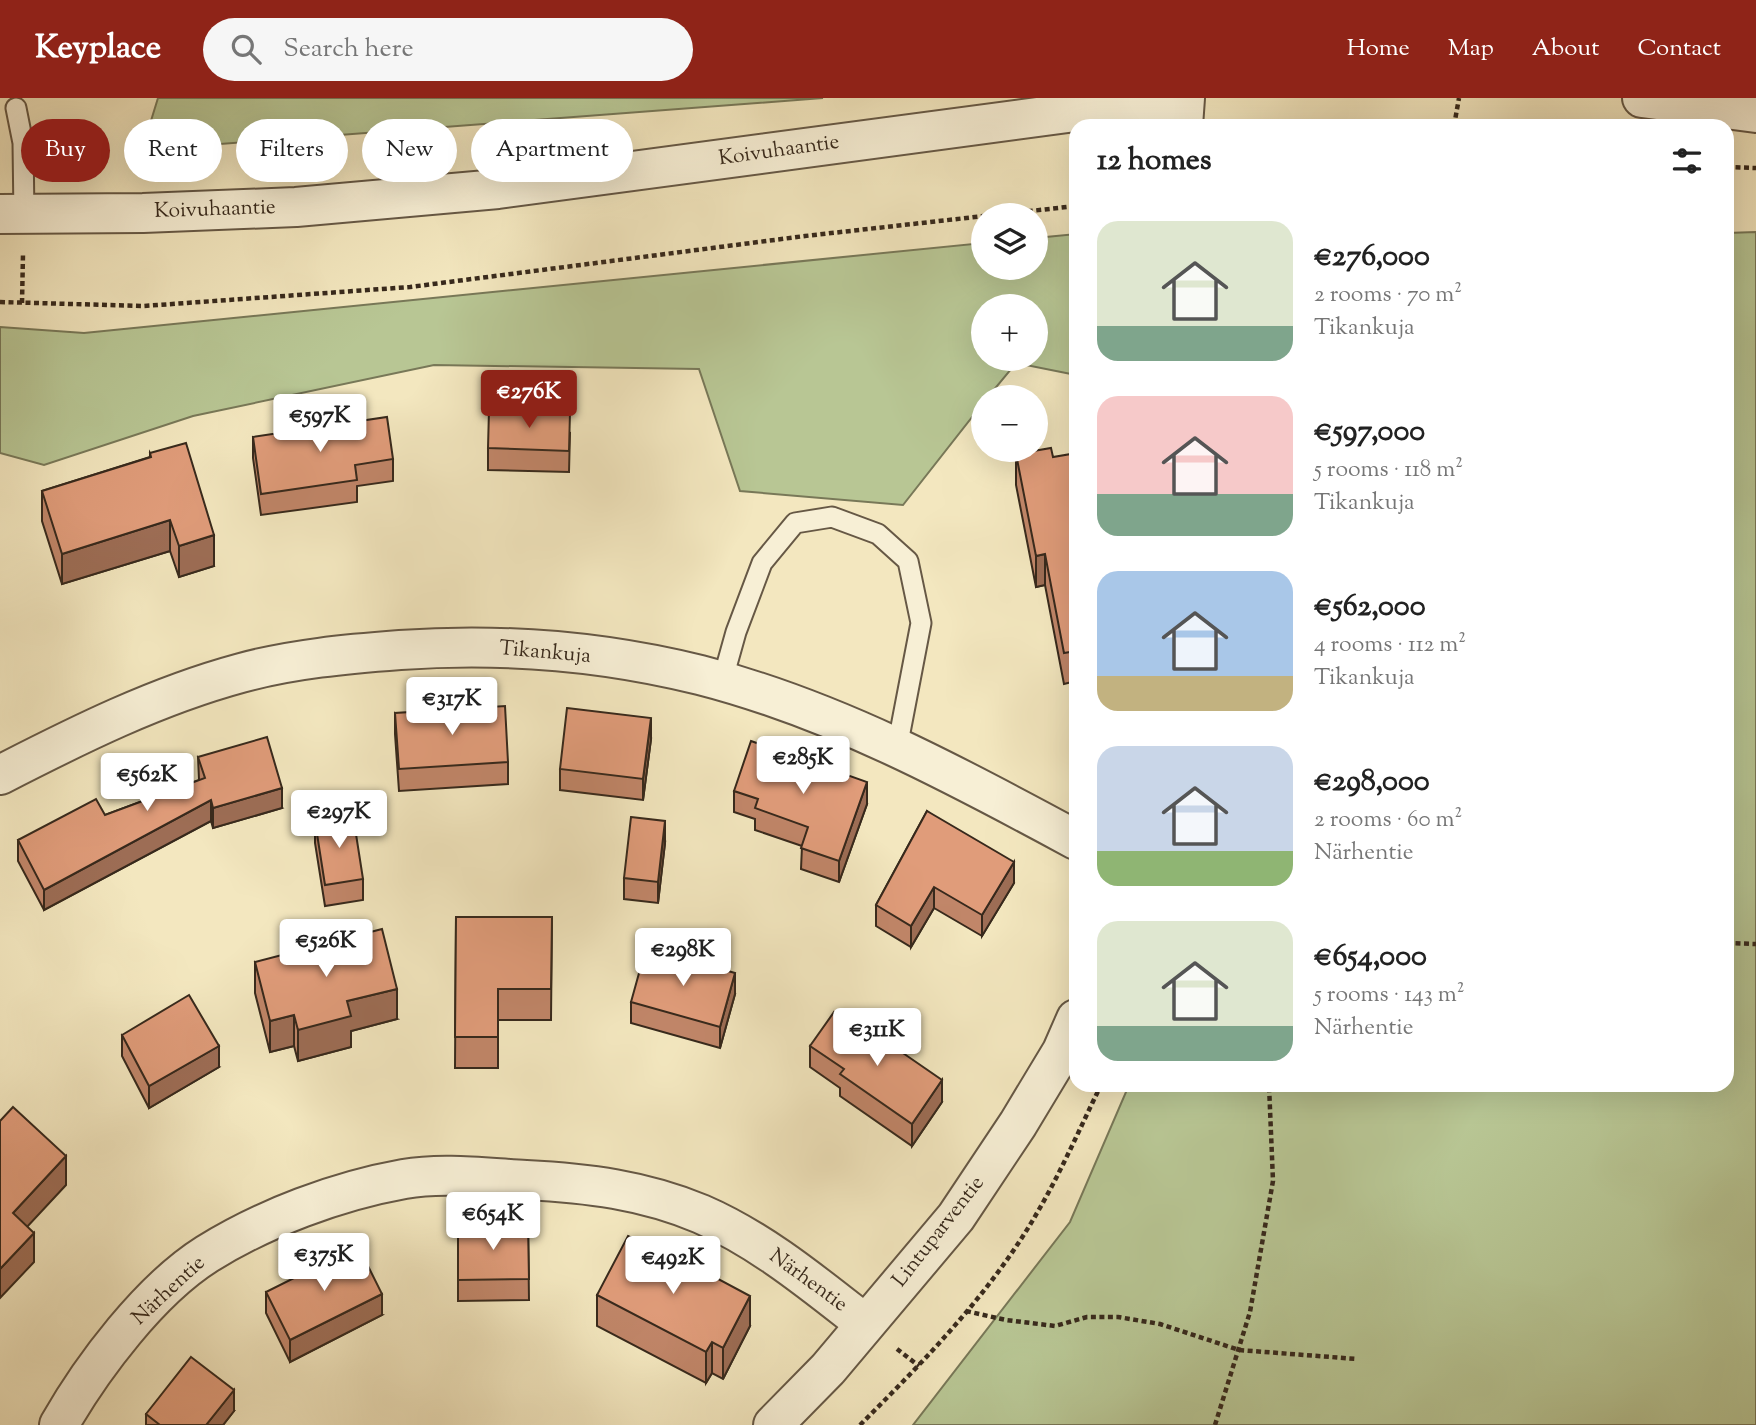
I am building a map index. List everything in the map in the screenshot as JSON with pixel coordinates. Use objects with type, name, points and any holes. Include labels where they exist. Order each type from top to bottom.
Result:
[{"type":"street","points":[[1182,98],[1183,119]]},
{"type":"street","name":"Koivuhaantie","points":[[12,215],[296,207],[498,189],[1182,98]]},
{"type":"street","points":[[1642,98],[1756,113]]},
{"type":"street","name":"Tikankuja","points":[[0,775],[105,722],[242,672],[309,659],[449,647],[511,649],[589,655],[722,682],[819,715],[897,748],[983,789],[1069,836]]},
{"type":"street","name":"Lintuparventie","points":[[773,1425],[828,1369],[956,1217],[1018,1124],[1069,1035]]},
{"type":"street","name":"Närhentie","points":[[59,1425],[78,1392],[112,1346],[159,1295],[206,1255],[331,1197],[406,1178],[472,1177],[607,1185],[657,1197],[742,1234],[864,1323]]},
{"type":"lane","points":[[12,215],[23,143],[16,107]]},
{"type":"lane","points":[[722,682],[736,632],[762,564],[795,523],[832,517],[878,534],[908,561],[921,623],[897,748]]},
{"type":"path","points":[[1455,119],[1459,98]]},
{"type":"path","points":[[1734,167],[1756,168]]},
{"type":"path","points":[[1048,209],[1069,207]]},
{"type":"path","points":[[12,215],[22,303]]},
{"type":"path","points":[[0,302],[144,306],[410,287],[804,236],[971,217]]},
{"type":"path","points":[[1734,943],[1756,944]]},
{"type":"path","points":[[860,1425],[919,1366],[966,1311],[1037,1214],[1098,1092]]},
{"type":"path","points":[[1215,1425],[1250,1312],[1273,1181],[1269,1092]]},
{"type":"path","points":[[966,1311],[1006,1321],[1055,1326],[1087,1317],[1118,1317],[1160,1324],[1239,1350],[1357,1359]]},
{"type":"green space","points":[[158,98],[823,98],[548,119],[471,119],[471,125],[457,126],[457,119],[362,119],[362,133],[348,134],[348,119],[236,119],[236,143],[222,144],[222,119],[152,119]]},
{"type":"green space","points":[[1756,232],[1756,1425],[913,1425],[1070,1222],[1126,1092],[1734,1092],[1734,233]]},
{"type":"green space","points":[[1069,235],[1069,374],[1048,369],[1048,294],[971,294],[971,371],[1009,371],[998,385],[971,385],[971,418],[903,505],[740,491],[699,369],[434,365],[193,416],[44,465],[0,453],[0,327],[84,333],[971,244],[971,280],[1048,280],[1048,237]]},
{"type":"building","points":[[489,410],[570,412],[569,451],[488,448]]},
{"type":"building","points":[[387,417],[393,459],[355,465],[357,480],[261,494],[253,437]]},
{"type":"building","points":[[186,443],[214,535],[179,546],[170,520],[62,554],[42,491],[151,457],[150,453]]},
{"type":"building","points":[[1051,448],[1053,457],[1069,454],[1069,652],[1064,653],[1045,554],[1036,556],[1018,462],[1048,462],[1048,449]]},
{"type":"building","points":[[505,706],[508,762],[399,769],[395,713]]},
{"type":"building","points":[[567,708],[651,718],[643,779],[560,769]]},
{"type":"building","points":[[267,737],[282,788],[213,808],[211,800],[44,890],[18,840],[96,799],[105,815],[205,778],[198,757]]},
{"type":"building","points":[[751,741],[867,782],[839,861],[801,848],[808,827],[755,808],[758,799],[734,791]]},
{"type":"building","points":[[927,811],[1014,862],[982,915],[934,887],[911,926],[876,905]]},
{"type":"building","points":[[353,815],[363,879],[325,885],[315,821]]},
{"type":"building","points":[[631,817],[665,821],[658,882],[624,878]]},
{"type":"building","points":[[456,917],[552,917],[551,989],[498,989],[498,1037],[455,1037]]},
{"type":"building","points":[[382,929],[397,989],[347,1001],[351,1016],[298,1030],[294,1015],[270,1021],[255,962]]},
{"type":"building","points":[[646,948],[735,973],[720,1027],[631,1002]]},
{"type":"building","points":[[189,995],[219,1046],[149,1086],[122,1035]]},
{"type":"building","points":[[834,1012],[867,1036],[871,1031],[942,1080],[912,1124],[840,1074],[844,1069],[810,1046]]},
{"type":"building","points":[[13,1107],[66,1156],[13,1213],[34,1233],[0,1269],[0,1121]]},
{"type":"building","points":[[528,1223],[529,1279],[458,1280],[458,1224]]},
{"type":"building","points":[[628,1236],[677,1262],[679,1258],[750,1296],[723,1348],[712,1342],[706,1352],[597,1295]]},
{"type":"building","points":[[358,1246],[382,1294],[290,1340],[266,1292]]},
{"type":"building","points":[[191,1357],[234,1390],[206,1425],[160,1425],[146,1414]]}]
